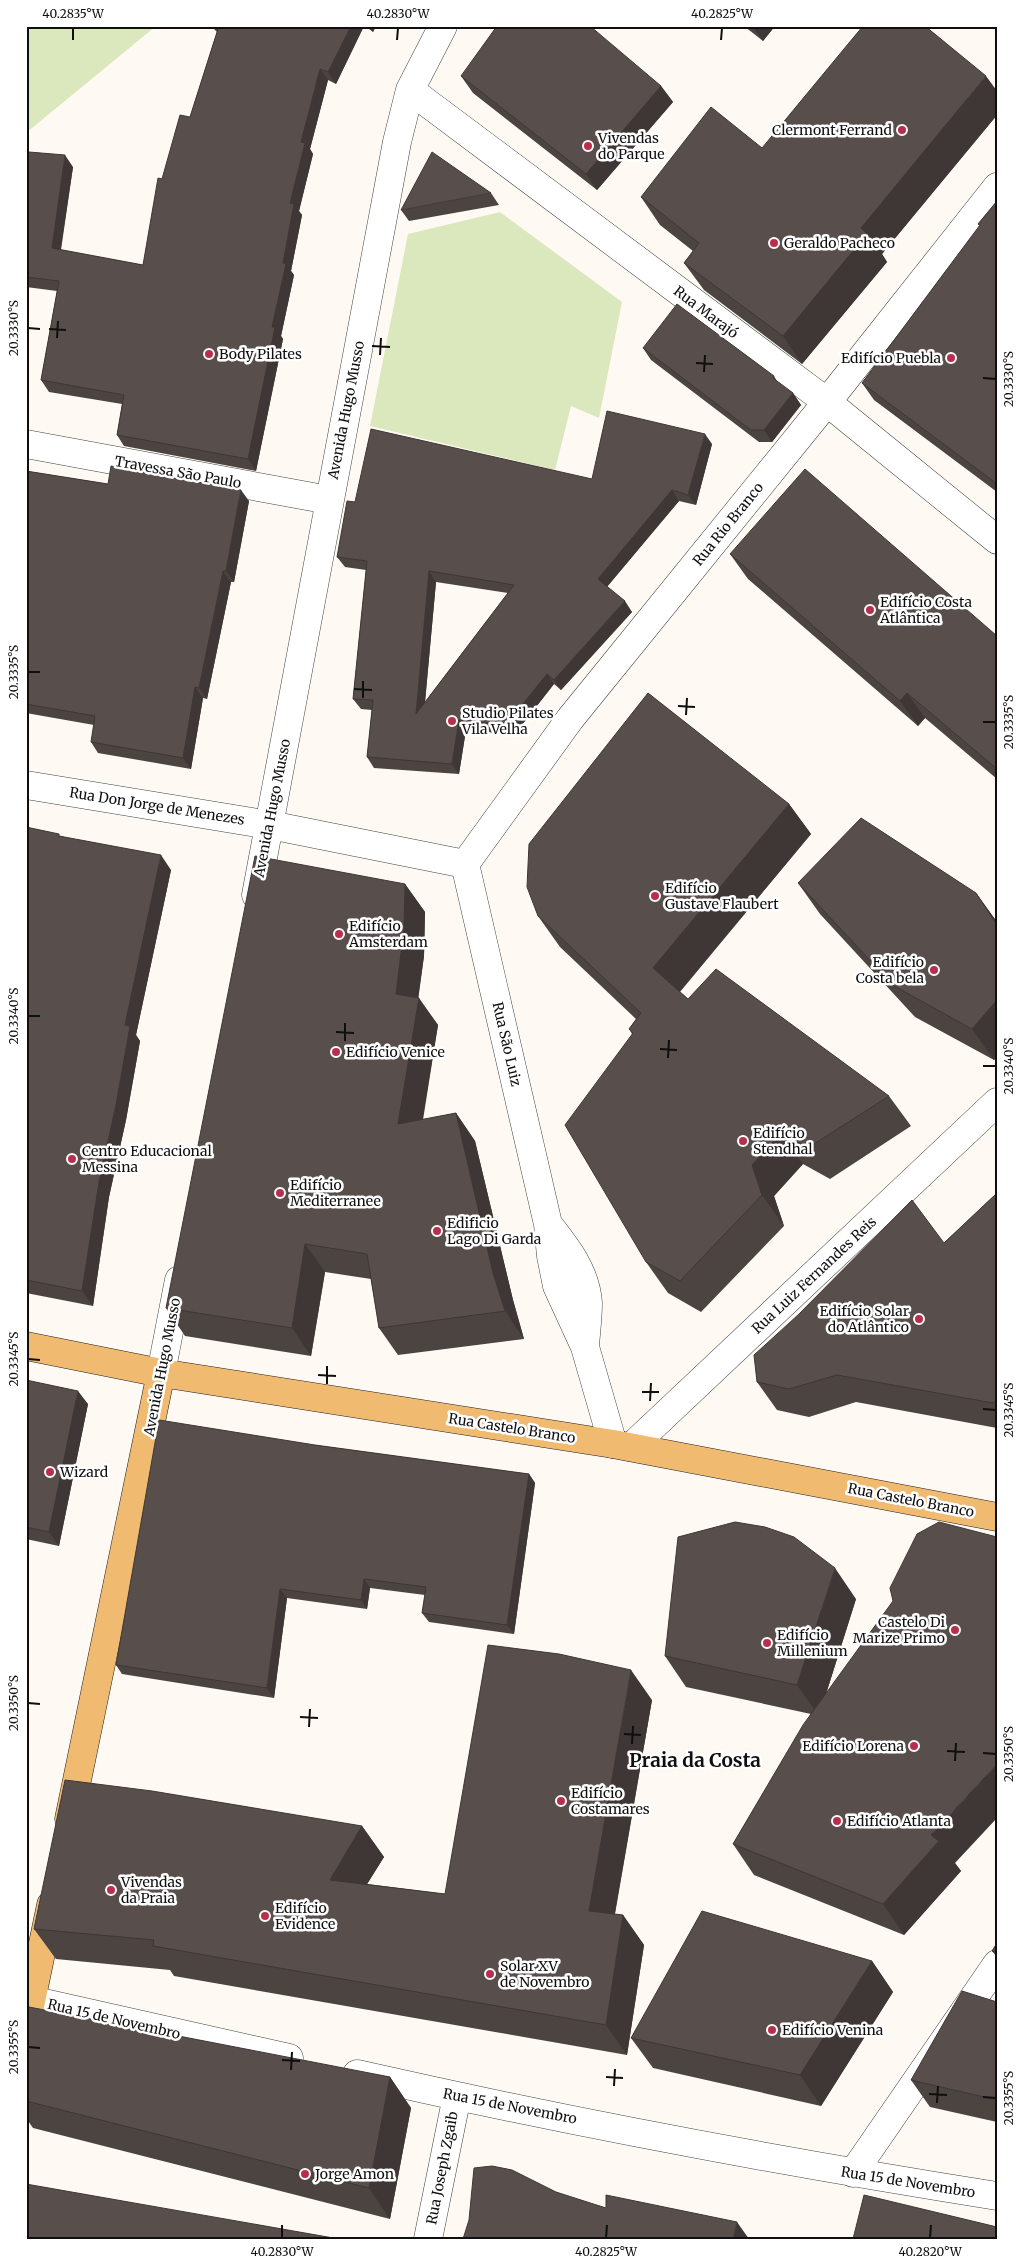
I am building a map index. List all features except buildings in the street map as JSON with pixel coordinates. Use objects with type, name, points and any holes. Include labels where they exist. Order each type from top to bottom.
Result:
[{"type":"main road","name":"Rua Castelo Branco","points":[[26,1346],[161,1372],[622,1446],[997,1517]]},
{"type":"main road","name":"Avenida Hugo Musso","points":[[64,1846],[161,1372]]},
{"type":"main road","points":[[28,2008],[56,1884]]},
{"type":"street","name":"Avenida Hugo Musso","points":[[250,922],[270,825],[397,142],[410,90],[443,26]]},
{"type":"street","name":"Rua Marajó","points":[[410,90],[827,402],[997,540]]},
{"type":"street","name":"Rua Rio Branco","points":[[465,864],[570,719],[827,402],[997,187]]},
{"type":"street","name":"Travessa São Paulo","points":[[26,444],[330,500]]},
{"type":"street","name":"Rua Don Jorge de Menezes","points":[[26,785],[270,825],[465,864]]},
{"type":"street","name":"Rua São Luiz","points":[[465,864],[548,1224],[550,1256],[557,1286],[585,1347],[622,1446]]},
{"type":"street","name":"Rua Luiz Fernandes Reis","points":[[622,1446],[997,1102]]},
{"type":"street","name":"Avenida Hugo Musso","points":[[161,1372],[184,1255]]},
{"type":"street","points":[[853,2174],[997,1964]]},
{"type":"street","name":"Rua 15 de Novembro","points":[[28,2008],[321,2066],[457,2096],[853,2174],[997,2196]]},
{"type":"street","name":"Rua Joseph Zgaib","points":[[428,2239],[457,2096]]},
{"type":"green space","points":[[26,26],[156,26],[26,133]]},
{"type":"green space","points":[[500,212],[622,302],[599,418],[571,406],[555,470],[370,426],[408,234]]},
{"type":"place","name":"Clermont Ferrand","points":[[902,130]]},
{"type":"place","name":"Vivendas do Parque","points":[[588,146]]},
{"type":"place","name":"Geraldo Pacheco","points":[[774,243]]},
{"type":"place","name":"Body Pilates","points":[[209,354]]},
{"type":"place","name":"Edifício Puebla","points":[[951,358]]},
{"type":"place","name":"Edifício Costa Atlântica","points":[[870,610]]},
{"type":"place","name":"Studio Pilates Vila Velha","points":[[452,721]]},
{"type":"place","name":"Edifício Gustave Flaubert","points":[[655,896]]},
{"type":"place","name":"Edifício Amsterdam","points":[[339,934]]},
{"type":"place","name":"Edifício Costa bela","points":[[934,970]]},
{"type":"place","name":"Edifício Venice","points":[[336,1052]]},
{"type":"place","name":"Edifício Stendhal","points":[[743,1141]]},
{"type":"place","name":"Centro Educacional Messina","points":[[72,1159]]},
{"type":"place","name":"Edifício Mediterranee","points":[[280,1193]]},
{"type":"place","name":"Edificio Lago Di Garda","points":[[437,1231]]},
{"type":"place","name":"Edifício Solar do Atlântico","points":[[919,1319]]},
{"type":"place","name":"Wizard","points":[[50,1472]]},
{"type":"place","name":"Castelo Di Marize Primo","points":[[955,1630]]},
{"type":"place","name":"Edifício Millenium","points":[[767,1643]]},
{"type":"place","name":"Edifício Lorena","points":[[914,1746]]},
{"type":"place","name":"Edifício Costamares","points":[[561,1801]]},
{"type":"place","name":"Edifício Atlanta","points":[[837,1821]]},
{"type":"place","name":"Vivendas da Praia","points":[[111,1890]]},
{"type":"place","name":"Edifício Evidence","points":[[265,1916]]},
{"type":"place","name":"Solar XV de Novembro","points":[[490,1974]]},
{"type":"place","name":"Edifício Venina","points":[[772,2030]]},
{"type":"place","name":"Jorge Amon","points":[[305,2174]]},
{"type":"district","name":"Praia da Costa","points":[[695,1760]]}]
